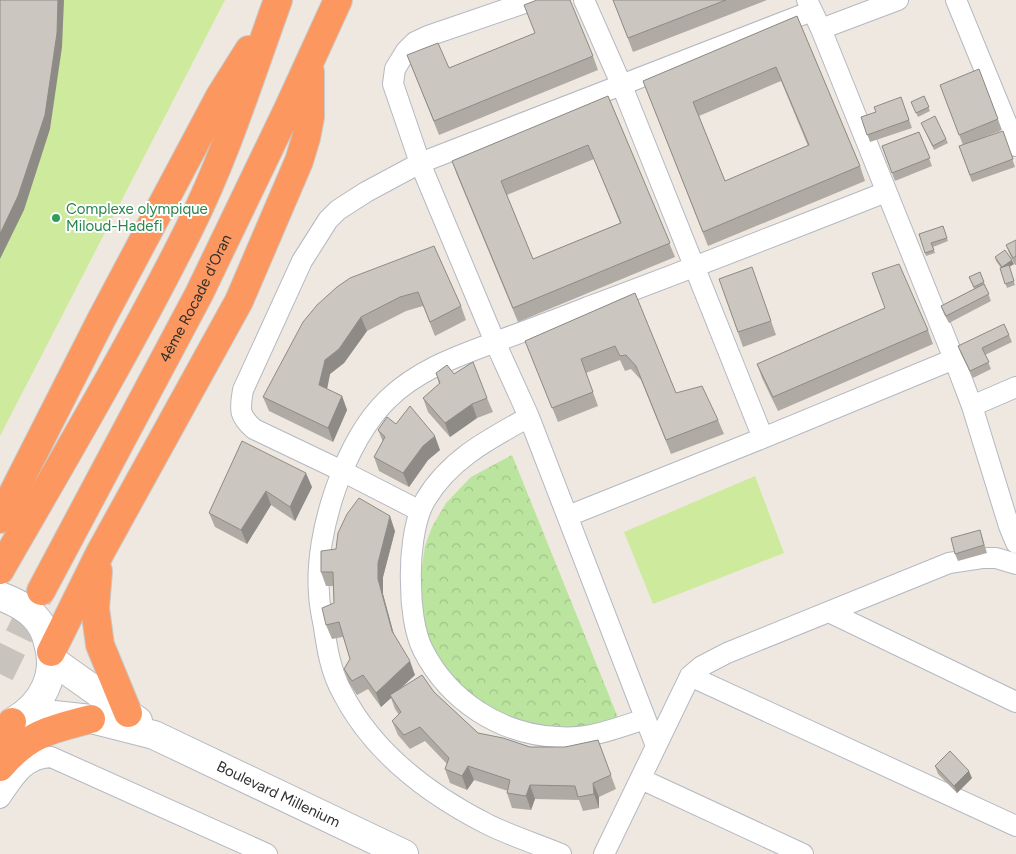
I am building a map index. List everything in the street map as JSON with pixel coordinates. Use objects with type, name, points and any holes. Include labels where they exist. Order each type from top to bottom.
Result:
[{"type":"highway","name":"4ème Rocade d'Oran","points":[[41,591],[199,294],[338,0]]},
{"type":"highway","points":[[0,519],[6,499],[220,96],[277,4]]},
{"type":"highway","points":[[0,570],[127,346],[190,228],[235,124],[277,4]]},
{"type":"highway","points":[[52,656],[100,553],[239,301],[299,161],[306,138],[310,118],[310,59]]},
{"type":"highway","points":[[100,553],[95,608],[96,627],[106,663],[128,713]]},
{"type":"highway","points":[[0,768],[10,755],[33,738],[54,728],[91,719]]},
{"type":"main road","points":[[0,596],[19,604],[35,616],[46,633],[52,656],[50,677],[44,692],[35,706],[9,727]]},
{"type":"main road","points":[[52,656],[154,735]]},
{"type":"main road","points":[[9,727],[54,715],[91,719],[154,735]]},
{"type":"main road","name":"Boulevard Millenium","points":[[154,735],[404,854]]},
{"type":"street","points":[[533,0],[428,36],[409,46],[395,69],[393,84],[420,163],[495,342],[529,417],[656,746]]},
{"type":"street","points":[[584,0],[622,86],[764,438]]},
{"type":"street","points":[[821,29],[898,0]]},
{"type":"street","points":[[956,0],[1016,146]]},
{"type":"street","points":[[420,511],[254,429],[246,423],[240,413],[243,390],[302,261],[328,220],[338,210],[366,192],[420,163],[622,86],[810,6],[954,359],[972,406],[1014,533]]},
{"type":"street","points":[[561,854],[488,825],[443,799],[417,781],[391,759],[367,731],[342,693],[328,654],[318,591],[321,542],[342,471],[349,454],[369,421],[387,399],[436,365],[696,267],[886,192]]},
{"type":"street","points":[[568,516],[764,438],[954,359]]},
{"type":"street","points":[[972,406],[1016,387]]},
{"type":"street","points":[[529,417],[482,443],[447,470],[425,499],[420,511],[410,556],[411,606],[422,649],[443,682],[465,704],[496,722],[530,734],[558,738],[595,735],[646,719]]},
{"type":"street","points":[[604,854],[690,676],[702,666],[727,653],[949,563],[996,558],[1016,564]]},
{"type":"street","points":[[829,612],[1016,702]]},
{"type":"street","points":[[690,676],[1016,826]]},
{"type":"street","points":[[0,798],[26,765],[34,760],[51,757],[267,854]]},
{"type":"street","points":[[641,779],[804,854]]},
{"type":"green space","name":"Complexe olympique Miloud-Hadefi","points":[[0,0],[225,0],[0,436]]},
{"type":"green space","points":[[512,455],[621,725],[590,731],[529,729],[456,689],[429,643],[423,624],[420,580],[425,546],[432,527],[446,503],[471,477]]},
{"type":"green space","points":[[755,476],[784,553],[653,604],[624,532]]},
{"type":"building","points":[[0,0],[58,0],[57,33],[45,115],[18,196],[0,234]]},
{"type":"building","points":[[537,0],[570,0],[593,56],[434,121],[407,55],[438,43],[449,68],[535,33],[524,5]]},
{"type":"building","points":[[613,0],[726,0],[628,38]]},
{"type":"building","points":[[797,16],[860,166],[703,232],[643,81]],"holes":[[[776,67],[809,145],[725,181],[693,102]]]},
{"type":"building","points":[[979,69],[998,119],[959,135],[940,85]]},
{"type":"building","points":[[608,96],[670,243],[513,308],[452,161]],"holes":[[[588,145],[621,223],[533,259],[501,181]]]},
{"type":"building","points":[[924,96],[929,107],[916,113],[911,102]]},
{"type":"building","points":[[901,97],[909,120],[867,135],[861,117],[876,112],[874,107]]},
{"type":"building","points":[[935,116],[946,139],[933,146],[921,123]]},
{"type":"building","points":[[1003,131],[1013,159],[970,175],[959,146]]},
{"type":"building","points":[[919,132],[930,158],[892,173],[882,146]]},
{"type":"building","points":[[943,226],[947,238],[931,243],[934,250],[925,253],[919,234]]},
{"type":"building","points":[[1016,240],[1016,256],[1013,258],[1006,245]]},
{"type":"building","points":[[434,246],[461,306],[430,322],[418,292],[400,297],[361,317],[339,349],[325,360],[319,385],[342,396],[328,428],[263,397],[303,322],[317,305],[337,287],[350,278]]},
{"type":"building","points":[[1005,250],[1012,260],[1002,267],[995,257]]},
{"type":"building","points":[[899,264],[928,330],[773,397],[757,364],[885,308],[872,273]]},
{"type":"building","points":[[1009,265],[1014,281],[1005,284],[1000,268]]},
{"type":"building","points":[[752,267],[771,321],[738,332],[719,279]]},
{"type":"building","points":[[980,272],[984,282],[974,287],[969,277]]},
{"type":"building","points":[[984,284],[989,294],[946,316],[941,306]]},
{"type":"building","points":[[635,293],[676,393],[702,386],[718,420],[666,440],[636,366],[626,355],[620,356],[615,346],[581,359],[593,392],[552,408],[525,341]]},
{"type":"building","points":[[1004,324],[1009,335],[982,348],[989,362],[970,371],[958,346]]},
{"type":"building","points":[[473,362],[487,398],[472,404],[445,423],[423,398],[440,383],[436,373],[447,365],[454,374]]},
{"type":"building","points":[[410,406],[435,436],[423,446],[403,473],[374,457],[385,437],[378,430],[387,417],[396,424]]},
{"type":"building","points":[[242,441],[306,473],[290,507],[266,491],[241,530],[209,513]]},
{"type":"building","points":[[359,498],[390,516],[378,563],[378,579],[392,631],[410,661],[376,693],[363,675],[352,681],[344,669],[350,659],[339,622],[326,625],[322,608],[334,603],[333,572],[321,572],[321,551],[336,549],[338,533],[347,514]]},
{"type":"building","points":[[980,530],[984,545],[955,554],[951,538]]},
{"type":"building","points":[[422,675],[434,692],[478,733],[503,738],[530,747],[565,747],[598,740],[611,775],[593,783],[594,794],[578,797],[575,786],[530,785],[526,796],[507,793],[510,780],[468,766],[462,776],[445,769],[449,758],[420,727],[404,735],[392,721],[401,712],[390,695]]},
{"type":"building","points":[[950,751],[969,771],[954,786],[935,766]]},
{"type":"tunnel","points":[[0,674],[40,593]]},
{"type":"place","name":"Complexe olympique Miloud-Hadefi","points":[[56,218]]}]
